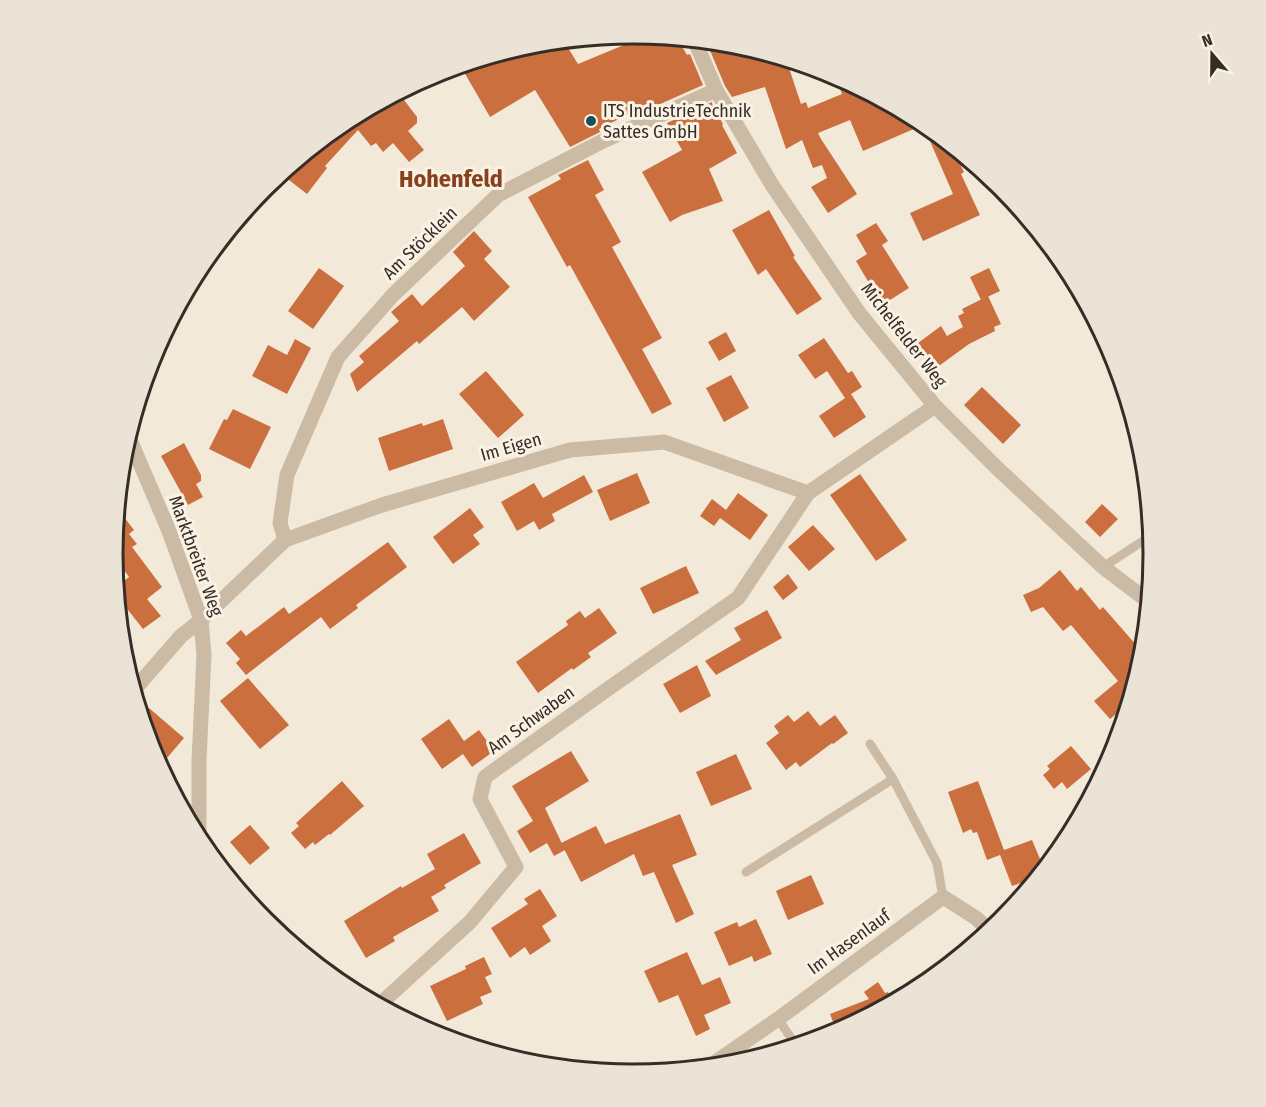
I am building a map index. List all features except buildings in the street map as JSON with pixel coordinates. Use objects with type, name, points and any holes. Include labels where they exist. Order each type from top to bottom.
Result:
[{"type":"street","name":"Michelfelder Weg","points":[[698,48],[716,90],[772,185],[859,313],[935,406],[997,468],[1103,567],[1141,596]]},
{"type":"street","name":"Am Stöcklein","points":[[285,540],[280,523],[287,475],[338,357],[393,295],[498,195],[601,142],[716,90]]},
{"type":"street","points":[[808,493],[935,406]]},
{"type":"street","name":"Im Eigen","points":[[140,683],[181,636],[201,620],[285,540],[382,505],[570,450],[664,442],[808,493]]},
{"type":"street","name":"Marktbreiter Weg","points":[[134,449],[169,531],[201,620],[204,655],[199,760],[199,821]]},
{"type":"street","name":"Am Schwaben","points":[[385,999],[470,922],[516,867],[480,799],[485,777],[738,598],[808,493]]},
{"type":"street","points":[[944,897],[983,924]]},
{"type":"street","name":"Im Hasenlauf","points":[[726,1055],[944,897]]},
{"type":"lane","points":[[1103,567],[1143,541]]},
{"type":"lane","points":[[870,744],[893,779],[937,863],[944,897]]},
{"type":"lane","points":[[746,872],[893,779]]},
{"type":"lane","points":[[778,1019],[791,1038]]},
{"type":"place","name":"ITS IndustrieTechnik Sattes GmbH","points":[[591,121]]},
{"type":"district","name":"Hohenfeld","points":[[451,179]]}]
